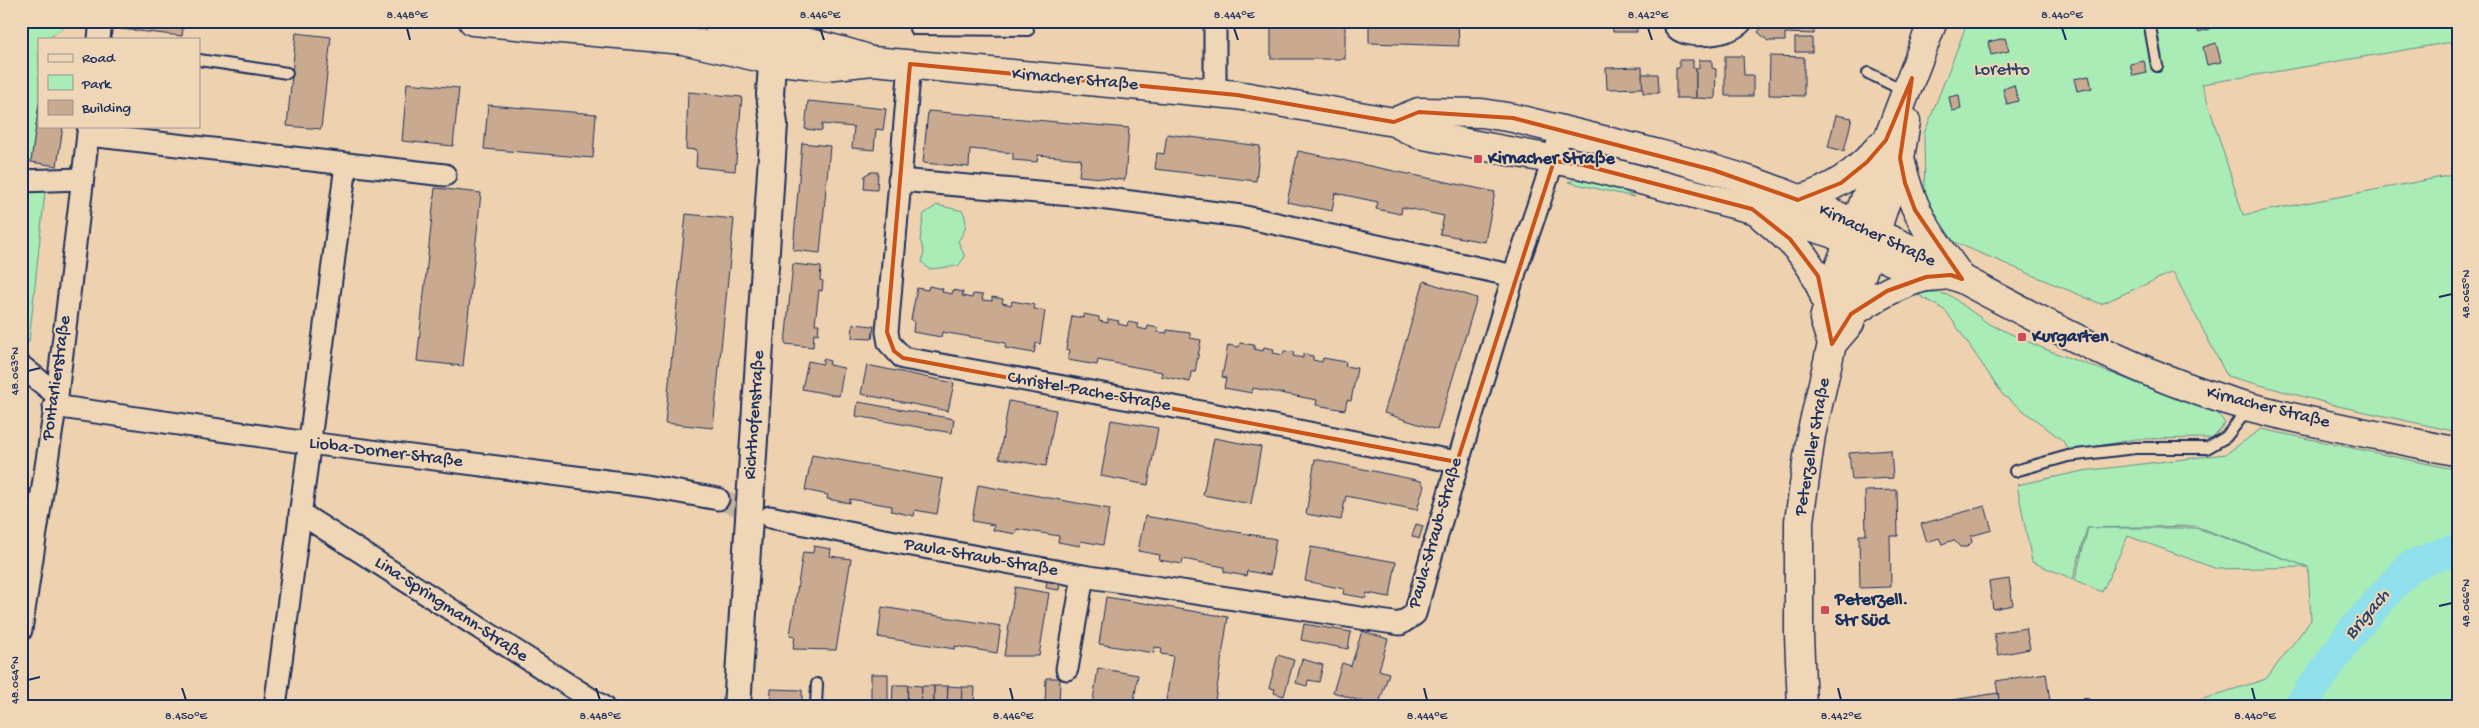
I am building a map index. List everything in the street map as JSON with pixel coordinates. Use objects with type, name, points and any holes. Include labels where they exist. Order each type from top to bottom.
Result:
[{"type":"main road","name":"Kirnacher Straße","points":[[473,21],[684,40],[782,41],[827,47],[873,61],[1237,95],[1394,122],[1418,134],[1478,129],[1513,118],[1756,183],[1798,200],[1863,238]]},
{"type":"main road","points":[[1752,209],[1790,239],[1818,276],[1840,311],[1906,282],[1946,277],[1915,210],[1893,149],[1909,85],[1933,21]]},
{"type":"main road","name":"Kirnacher Straße","points":[[1478,129],[1554,161],[1583,165],[1752,209],[1829,232],[1863,238],[1938,262],[1946,277],[2133,365],[2249,407],[2458,452]]},
{"type":"main road","points":[[1798,200],[1840,183],[1867,162],[1893,149]]},
{"type":"main road","name":"Peterzeller Straße","points":[[1802,707],[1799,635],[1799,522],[1812,428],[1832,344],[1824,319],[1840,311],[1838,270],[1863,238],[1893,149]]},
{"type":"street","points":[[99,38],[101,21]]},
{"type":"street","points":[[1215,21],[1215,93]]},
{"type":"street","points":[[1672,21],[1677,29],[1684,33],[1717,33],[1731,30],[1742,21]]},
{"type":"street","name":"Richthofenstraße","points":[[737,707],[774,124],[770,94],[782,41]]},
{"type":"street","name":"Christel-Pache-Straße","points":[[910,64],[887,332],[889,343],[903,358],[1191,410],[1457,462]]},
{"type":"street","name":"Paula-Straub-Straße","points":[[770,517],[1083,576],[1400,624],[1415,614],[1457,462],[1514,276],[1554,161],[1561,130]]},
{"type":"street","points":[[88,131],[346,166],[445,175]]},
{"type":"street","name":"Pontarlierstraße","points":[[21,630],[55,400],[88,131]]},
{"type":"street","points":[[275,707],[346,166]]},
{"type":"street","points":[[21,181],[81,178]]},
{"type":"street","points":[[899,180],[1084,196],[1241,216],[1385,246],[1514,276]]},
{"type":"street","points":[[21,366],[55,400]]},
{"type":"street","name":"Lioba-Dorner-Straße","points":[[55,400],[309,443],[636,485],[718,498]]},
{"type":"street","name":"Lina-Springmann-Straße","points":[[300,514],[603,707]]},
{"type":"street","name":"Paula-Straub-Straße","points":[[1067,669],[1083,576]]},
{"type":"lane","points":[[2149,21],[2157,66]]},
{"type":"lane","points":[[915,23],[915,29],[1004,26],[1028,30]]},
{"type":"lane","points":[[200,60],[287,73]]},
{"type":"lane","points":[[1868,73],[1909,85]]},
{"type":"lane","points":[[2015,471],[2068,456],[2126,449],[2207,448],[2226,437],[2249,407]]},
{"type":"lane","points":[[816,707],[817,684]]},
{"type":"highlighted area","points":[[910,64],[1237,95],[1394,122],[1419,112],[1513,118],[1713,170],[1798,200],[1841,183],[1867,162],[1886,140],[1912,78],[1900,158],[1905,183],[1915,210],[1962,279],[1951,275],[1926,277],[1887,291],[1851,314],[1832,344],[1818,276],[1790,239],[1752,209],[1583,165],[1554,161],[1457,462],[903,358],[894,351],[887,332]]},
{"type":"green space","points":[[21,21],[69,23],[49,38],[38,38],[38,111],[31,162],[21,157]]},
{"type":"green space","name":"Loretto","points":[[1968,21],[2458,21],[2458,41],[2202,84],[2243,215],[2458,174],[2458,432],[2338,406],[2227,376],[2173,272],[2101,304],[1954,242],[1925,203],[1924,134]]},
{"type":"green space","points":[[1579,178],[1611,183],[1634,197],[1568,182]]},
{"type":"green space","points":[[45,191],[29,342],[21,346],[21,192]]},
{"type":"green space","points":[[937,205],[963,211],[965,227],[958,241],[965,257],[958,266],[929,269],[922,262],[924,252],[920,240],[924,214]]},
{"type":"green space","points":[[1925,291],[1949,295],[1989,324],[2042,348],[2217,412],[2225,423],[2212,438],[2136,439],[2070,451],[2062,440],[2003,395],[1946,311],[1915,293]]},
{"type":"green space","points":[[2261,429],[2458,470],[2458,707],[2178,707],[2266,679],[2311,620],[2308,567],[2195,526],[2087,528],[2073,579],[2032,562],[2017,485],[2083,471],[2226,454]]},
{"type":"green space","points":[[2088,528],[2196,528],[2308,567],[2217,569],[2128,536],[2102,592],[2075,580]]},
{"type":"building","points":[[122,21],[184,21],[182,36],[121,29]]},
{"type":"building","points":[[1271,21],[1345,21],[1345,59],[1271,59]]},
{"type":"building","points":[[1369,21],[1458,21],[1459,46],[1369,43]]},
{"type":"building","points":[[1612,21],[1636,21],[1637,32],[1613,32]]},
{"type":"building","points":[[1767,21],[1814,21],[1814,34],[1785,33],[1785,41],[1768,41],[1758,32]]},
{"type":"building","points":[[2196,21],[2209,21],[2210,29],[2198,32]]},
{"type":"building","points":[[296,33],[331,37],[321,129],[287,126]]},
{"type":"building","points":[[1795,38],[1812,38],[1812,52],[1795,52]]},
{"type":"building","points":[[2005,38],[2009,51],[1991,55],[1988,42]]},
{"type":"building","points":[[2216,43],[2221,62],[2207,65],[2203,47]]},
{"type":"building","points":[[1725,56],[1743,56],[1744,75],[1753,75],[1753,96],[1725,96]]},
{"type":"building","points":[[1770,56],[1804,57],[1804,96],[1769,95]]},
{"type":"building","points":[[1679,60],[1693,60],[1693,68],[1696,68],[1696,98],[1676,98],[1676,68],[1679,68]]},
{"type":"building","points":[[1699,60],[1712,60],[1712,68],[1716,69],[1715,99],[1696,98],[1696,68],[1699,68]]},
{"type":"building","points":[[2144,61],[2147,73],[2133,76],[2130,64]]},
{"type":"building","points":[[1642,67],[1643,88],[1607,89],[1606,68]]},
{"type":"building","points":[[1642,74],[1658,74],[1659,93],[1643,93]]},
{"type":"building","points":[[2089,76],[2092,88],[2077,91],[2074,79]]},
{"type":"building","points":[[407,83],[459,88],[453,146],[402,141]]},
{"type":"building","points":[[2014,85],[2018,101],[2007,104],[2003,89]]},
{"type":"building","points":[[688,92],[742,97],[735,171],[696,167],[697,150],[686,149]]},
{"type":"building","points":[[1959,95],[1961,109],[1952,111],[1949,97]]},
{"type":"building","points":[[808,101],[886,109],[883,130],[876,129],[874,150],[852,148],[854,127],[822,124],[822,131],[805,129]]},
{"type":"building","points":[[488,105],[596,114],[593,158],[484,149]]},
{"type":"building","points":[[38,111],[38,128],[63,128],[57,166],[31,162]]},
{"type":"building","points":[[928,111],[1129,128],[1125,180],[1079,176],[1081,159],[1038,155],[1037,162],[1013,160],[1013,153],[970,149],[969,167],[923,163]]},
{"type":"building","points":[[1836,115],[1852,118],[1844,151],[1828,147]]},
{"type":"building","points":[[1167,134],[1260,146],[1256,181],[1155,169],[1157,153],[1164,154]]},
{"type":"building","points":[[802,143],[830,146],[820,253],[793,250]]},
{"type":"building","points":[[1298,151],[1495,192],[1485,242],[1440,234],[1444,216],[1402,207],[1401,214],[1376,209],[1378,202],[1335,193],[1332,211],[1287,202]]},
{"type":"building","points":[[871,172],[878,172],[877,190],[864,189],[865,175]]},
{"type":"building","points":[[435,188],[481,193],[463,366],[417,361]]},
{"type":"building","points":[[686,214],[734,219],[713,428],[665,423]]},
{"type":"building","points":[[793,264],[821,267],[820,280],[823,281],[822,291],[819,290],[815,324],[819,324],[818,334],[814,333],[813,347],[785,344]]},
{"type":"building","points":[[1424,281],[1477,298],[1437,430],[1384,413]]},
{"type":"building","points":[[929,286],[943,289],[942,292],[952,294],[953,290],[963,292],[962,296],[972,298],[973,294],[983,295],[982,300],[992,301],[992,297],[1003,299],[1002,303],[1011,305],[1012,301],[1035,305],[1034,309],[1045,311],[1040,344],[1036,343],[1034,353],[1005,348],[1006,343],[942,332],[941,337],[913,332],[914,321],[911,320],[917,288],[928,290]]},
{"type":"building","points":[[1084,314],[1099,317],[1099,321],[1108,323],[1108,319],[1119,321],[1118,324],[1127,326],[1128,322],[1138,324],[1138,328],[1147,330],[1148,326],[1158,328],[1157,332],[1167,333],[1167,330],[1190,333],[1190,338],[1201,340],[1195,372],[1191,372],[1190,382],[1161,376],[1162,372],[1098,360],[1097,365],[1068,360],[1070,350],[1066,349],[1072,316],[1084,318]]},
{"type":"building","points":[[853,324],[874,326],[872,339],[852,338]]},
{"type":"building","points":[[1240,343],[1254,345],[1254,349],[1263,351],[1264,347],[1274,349],[1273,353],[1283,355],[1284,351],[1294,352],[1293,356],[1303,358],[1303,354],[1313,356],[1313,360],[1322,362],[1323,358],[1346,362],[1345,366],[1357,368],[1351,401],[1347,400],[1345,410],[1316,405],[1317,400],[1253,388],[1252,393],[1224,388],[1226,378],[1222,377],[1228,345],[1239,347]]},
{"type":"building","points":[[823,359],[830,361],[829,365],[844,368],[839,396],[802,389],[808,361],[823,364]]},
{"type":"building","points":[[867,365],[954,383],[948,411],[861,394]]},
{"type":"building","points":[[1009,401],[1056,410],[1046,466],[999,458]]},
{"type":"building","points":[[858,402],[954,419],[952,433],[856,416]]},
{"type":"building","points":[[1111,420],[1158,428],[1148,485],[1101,476]]},
{"type":"building","points":[[1214,438],[1261,447],[1251,504],[1203,495]]},
{"type":"building","points":[[1891,450],[1893,478],[1852,480],[1849,453]]},
{"type":"building","points":[[812,455],[943,479],[937,514],[915,510],[914,516],[891,511],[892,506],[850,499],[850,503],[827,499],[828,495],[805,490]]},
{"type":"building","points":[[1315,459],[1421,481],[1424,486],[1417,510],[1346,496],[1341,520],[1306,514]]},
{"type":"building","points":[[978,485],[1110,509],[1103,545],[1081,541],[1080,546],[1058,542],[1059,536],[1017,529],[1016,534],[993,530],[994,525],[972,521]]},
{"type":"building","points":[[1897,490],[1898,536],[1890,536],[1891,587],[1860,588],[1859,535],[1866,535],[1865,491]]},
{"type":"building","points":[[1985,506],[1992,530],[1971,536],[1972,542],[1967,547],[1960,547],[1954,540],[1942,544],[1939,538],[1927,542],[1921,524]]},
{"type":"building","points":[[1145,516],[1276,539],[1270,575],[1247,571],[1246,576],[1224,572],[1224,567],[1183,559],[1182,564],[1159,560],[1160,555],[1138,551]]},
{"type":"building","points":[[1416,524],[1423,526],[1419,539],[1412,536]]},
{"type":"building","points":[[814,546],[831,549],[830,556],[851,559],[836,650],[793,649],[795,636],[790,635],[803,552],[813,553]]},
{"type":"building","points":[[1311,547],[1396,562],[1390,597],[1367,593],[1366,598],[1343,594],[1344,589],[1305,581]]},
{"type":"building","points":[[2009,579],[2013,605],[1993,609],[1989,582]]},
{"type":"building","points":[[1047,580],[1060,582],[1059,590],[1046,588]]},
{"type":"building","points":[[1015,587],[1049,593],[1039,656],[1004,656]]},
{"type":"building","points":[[1106,597],[1228,617],[1214,707],[1165,707],[1173,656],[1161,654],[1162,648],[1155,647],[1154,653],[1099,644]]},
{"type":"building","points":[[882,607],[1001,626],[997,653],[955,646],[955,649],[878,637]]},
{"type":"building","points":[[1304,624],[1351,632],[1348,649],[1301,640]]},
{"type":"building","points":[[2026,628],[2030,649],[1998,655],[1994,633]]},
{"type":"building","points":[[1362,631],[1388,639],[1379,670],[1389,673],[1378,707],[1333,692],[1342,663],[1351,666]]},
{"type":"building","points":[[1278,655],[1294,660],[1284,696],[1274,693],[1275,689],[1269,688]]},
{"type":"building","points":[[1302,659],[1323,665],[1319,682],[1308,680],[1307,686],[1296,683]]},
{"type":"building","points":[[1098,668],[1138,675],[1133,707],[1092,707]]},
{"type":"building","points":[[2046,673],[2050,701],[2022,707],[2000,707],[1996,681]]},
{"type":"building","points":[[871,674],[888,674],[888,707],[871,707]]},
{"type":"building","points":[[1046,678],[1060,678],[1059,707],[1045,707]]},
{"type":"building","points":[[893,685],[908,685],[907,707],[892,707]]},
{"type":"building","points":[[908,685],[922,686],[921,707],[907,707]]},
{"type":"building","points":[[922,686],[934,686],[934,707],[921,707]]},
{"type":"building","points":[[934,686],[948,686],[947,707],[934,707]]},
{"type":"building","points":[[948,686],[962,687],[961,707],[947,707]]},
{"type":"building","points":[[962,687],[975,687],[974,707],[961,707]]},
{"type":"building","points":[[771,689],[802,690],[802,707],[770,707]]},
{"type":"building","points":[[1998,693],[2000,707],[1928,707],[1927,704]]},
{"type":"waterway","name":"Brigach","points":[[2299,707],[2355,628],[2409,567],[2444,553],[2458,550]]},
{"type":"tunnel","points":[[718,499],[763,514]]},
{"type":"place","name":"Kirnacher Straße","points":[[1478,159]]},
{"type":"place","name":"Kurgarten","points":[[2022,337]]},
{"type":"place","name":"Peterzell. Str Süd","points":[[1825,610]]}]
